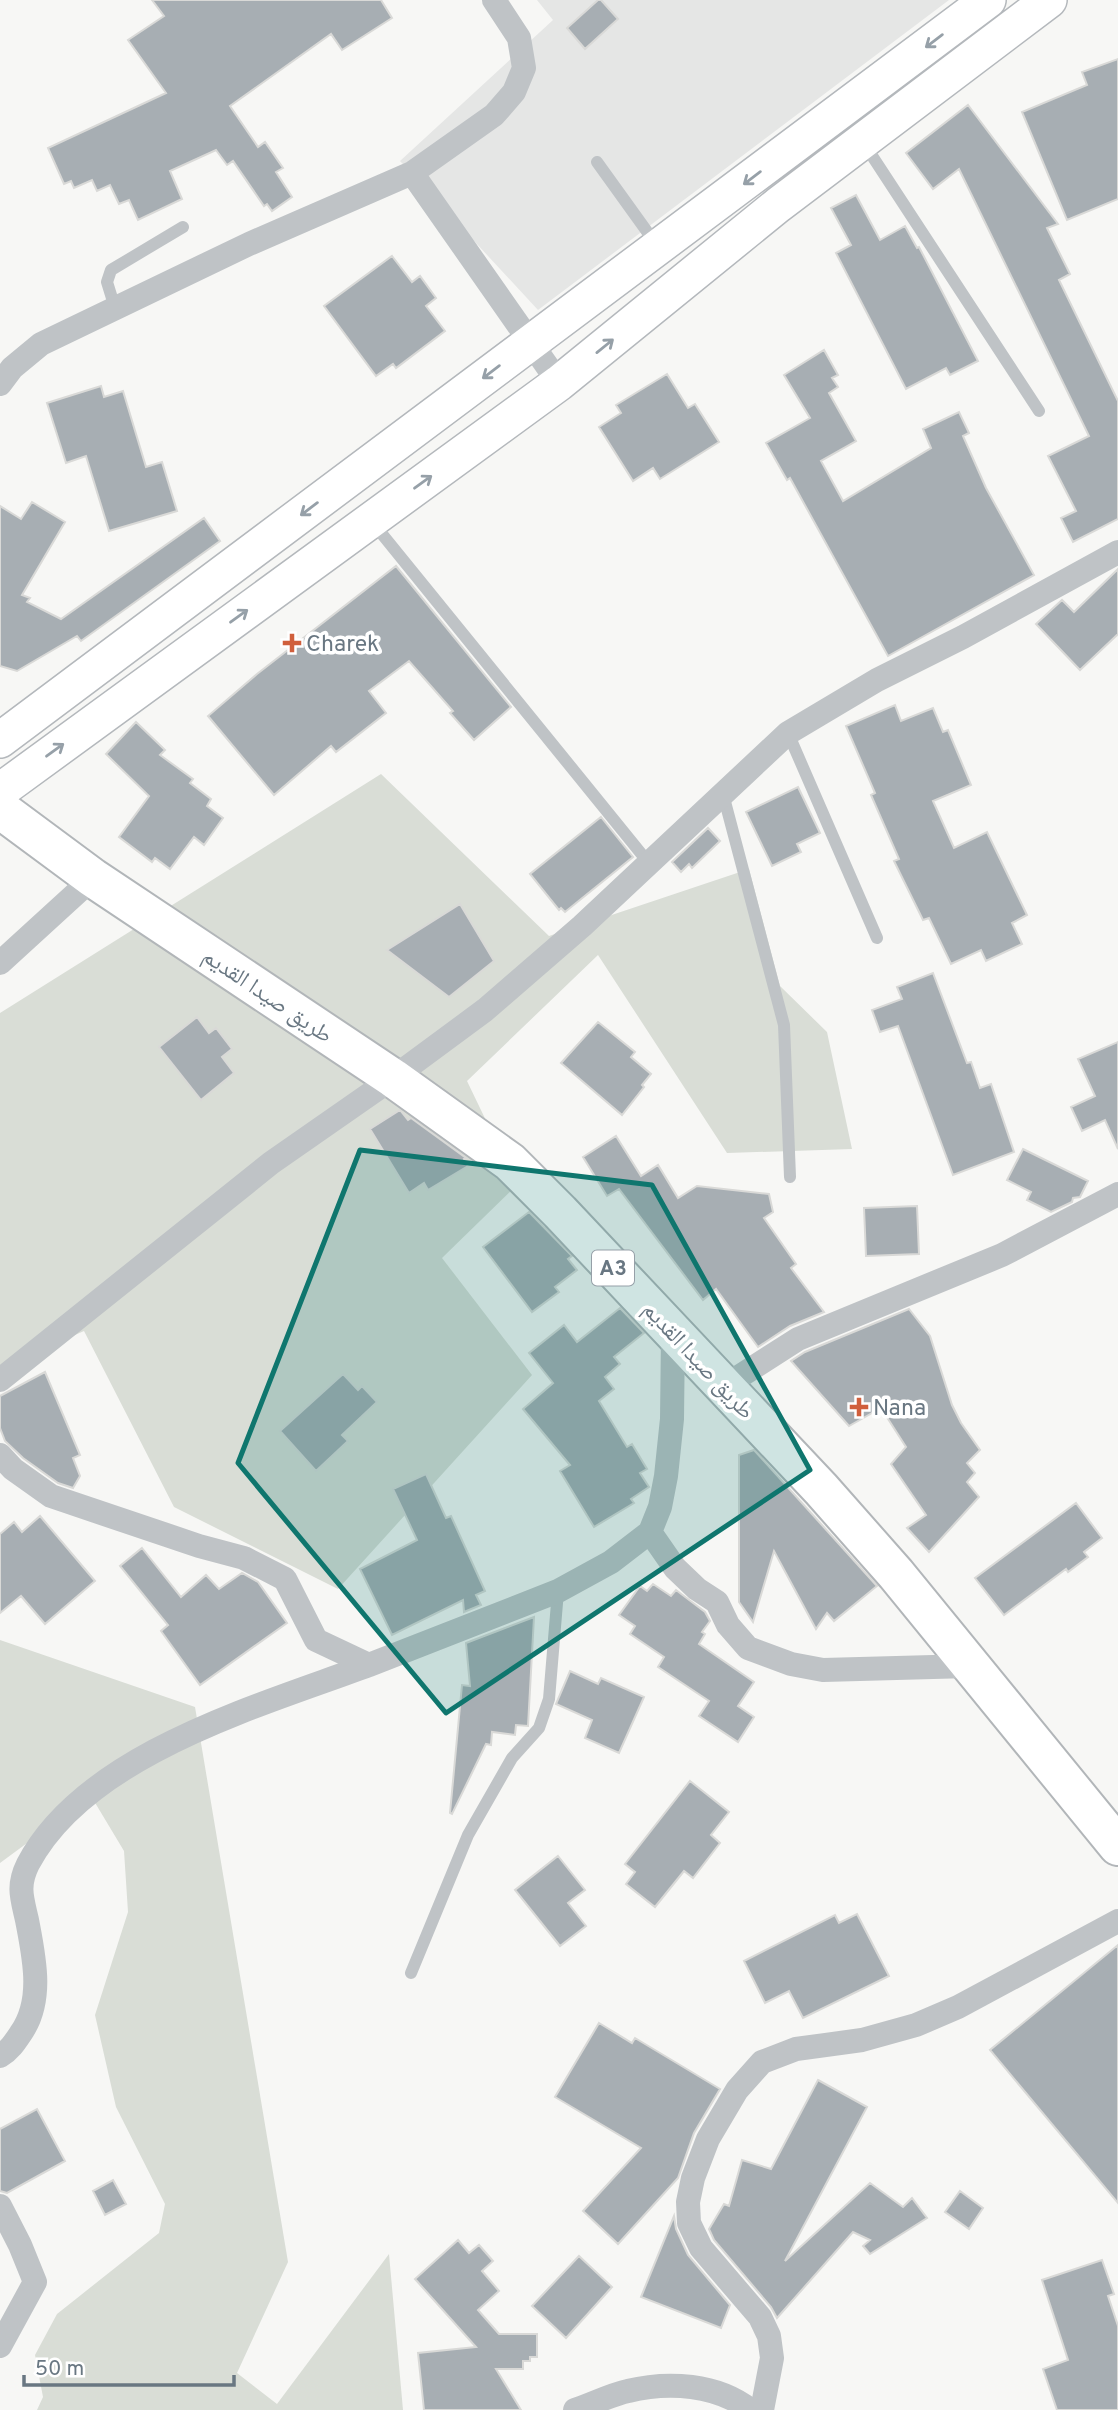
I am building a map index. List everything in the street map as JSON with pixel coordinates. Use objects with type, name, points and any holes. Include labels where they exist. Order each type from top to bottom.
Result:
[{"type":"highway","name":"طريق صيدا القديم","points":[[0,808],[93,878],[393,1079],[510,1162],[830,1499],[896,1574],[1118,1846]]},
{"type":"street","points":[[0,384],[12,368],[41,344],[249,244],[412,173],[494,115],[514,92],[524,68],[519,38],[494,0]]},
{"type":"street","points":[[0,740],[988,0]]},
{"type":"street","points":[[0,791],[559,383],[778,205],[1049,0]]},
{"type":"street","points":[[412,173],[559,383]]},
{"type":"street","points":[[0,1380],[271,1163],[393,1079],[494,1001],[582,926],[788,733],[877,680],[963,637],[1118,552]]},
{"type":"street","points":[[0,963],[93,878]]},
{"type":"street","points":[[723,1387],[798,1339],[1002,1255],[1118,1194]]},
{"type":"street","points":[[0,2056],[8,2052],[30,2020],[36,1991],[28,1924],[20,1886],[28,1865],[49,1832],[91,1791],[150,1753],[234,1715],[558,1591],[611,1562],[650,1532],[660,1507],[666,1476],[672,1419],[673,1333]]},
{"type":"street","points":[[0,1455],[13,1469],[51,1496],[199,1546],[244,1558],[285,1578],[316,1640],[369,1665]]},
{"type":"street","points":[[650,1532],[675,1568],[697,1589],[717,1602],[728,1625],[748,1648],[791,1664],[822,1670],[970,1666]]},
{"type":"street","points":[[762,2410],[772,2358],[769,2336],[760,2317],[701,2248],[689,2223],[688,2202],[693,2178],[708,2139],[737,2090],[762,2062],[796,2049],[862,2040],[916,2025],[958,2007],[1118,1921]]},
{"type":"street","points":[[0,2206],[35,2282],[0,2346]]},
{"type":"street","points":[[575,2410],[628,2391],[668,2386],[711,2390],[735,2399],[750,2410]]},
{"type":"lane","points":[[862,141],[1039,411]]},
{"type":"lane","points":[[597,162],[659,247]]},
{"type":"lane","points":[[115,308],[107,282],[111,270],[183,227]]},
{"type":"lane","points":[[370,520],[648,862]]},
{"type":"lane","points":[[788,733],[877,938]]},
{"type":"lane","points":[[723,793],[785,1026],[790,1177]]},
{"type":"lane","points":[[411,1973],[468,1835],[512,1758],[539,1728],[549,1699],[558,1591]]},
{"type":"highlighted area","points":[[360,1150],[652,1185],[810,1470],[446,1713],[238,1463]]},
{"type":"shaded area","points":[[537,0],[949,0],[538,310],[400,161],[553,20]]},
{"type":"shaded area","points":[[381,774],[549,936],[749,869],[780,986],[827,1032],[852,1149],[727,1153],[598,955],[467,1081],[517,1185],[442,1258],[532,1375],[338,1589],[174,1507],[84,1331],[0,1368],[0,1013]]},
{"type":"shaded area","points":[[0,1640],[195,1707],[288,2262],[237,2373],[277,2404],[389,2254],[403,2410],[37,2410],[43,2397],[35,2355],[57,2314],[159,2233],[165,2204],[116,2107],[95,2015],[128,1912],[124,1851],[91,1796],[0,1863]]},
{"type":"building","points":[[152,0],[381,0],[392,18],[342,50],[331,34],[230,106],[258,147],[265,142],[283,168],[276,172],[292,197],[272,211],[267,204],[264,206],[233,161],[227,165],[216,150],[170,171],[182,199],[138,220],[129,200],[119,204],[110,185],[97,191],[92,180],[74,188],[71,181],[64,184],[48,148],[166,93],[128,40],[164,16]]},
{"type":"building","points":[[598,0],[618,19],[585,49],[567,28]]},
{"type":"building","points":[[1118,59],[1118,199],[1067,220],[1022,112],[1087,85],[1082,72]]},
{"type":"building","points":[[968,105],[1058,224],[1047,228],[1070,274],[1059,280],[1118,401],[1118,519],[1073,542],[1061,518],[1076,511],[1048,456],[1089,436],[959,169],[933,189],[906,153]]},
{"type":"building","points":[[856,195],[880,240],[905,226],[917,248],[919,247],[978,361],[950,375],[946,368],[906,389],[836,253],[851,245],[831,208]]},
{"type":"building","points":[[392,256],[412,282],[420,276],[436,298],[426,306],[445,331],[396,368],[393,364],[376,376],[324,306]]},
{"type":"building","points":[[824,350],[838,375],[832,378],[838,387],[829,393],[856,441],[821,461],[843,501],[931,448],[923,429],[959,412],[969,433],[963,436],[986,488],[1034,575],[888,656],[790,478],[787,480],[766,443],[810,418],[784,375]]},
{"type":"building","points":[[667,374],[688,408],[695,404],[719,442],[660,479],[653,468],[633,481],[599,427],[621,413],[616,405]]},
{"type":"building","points":[[101,386],[104,397],[123,391],[146,467],[162,462],[177,511],[109,531],[86,456],[66,463],[47,403]]},
{"type":"building","points":[[32,502],[65,522],[22,595],[30,598],[27,602],[61,619],[204,518],[220,541],[81,641],[77,636],[17,671],[0,666],[0,506],[21,519]]},
{"type":"building","points":[[396,566],[511,707],[474,740],[450,713],[453,711],[409,661],[369,691],[386,713],[336,752],[331,746],[274,795],[208,716],[257,674]]},
{"type":"building","points":[[1118,569],[1118,634],[1080,670],[1036,624],[1062,600],[1074,612]]},
{"type":"building","points":[[895,705],[901,721],[933,708],[943,732],[948,730],[971,785],[933,801],[954,848],[987,832],[1027,915],[1012,923],[1022,944],[986,961],[981,950],[951,964],[929,918],[923,920],[894,861],[899,859],[871,795],[875,793],[846,726]]},
{"type":"building","points":[[136,722],[165,750],[160,755],[193,779],[190,783],[211,799],[207,806],[223,818],[204,845],[194,837],[170,869],[155,858],[152,862],[119,837],[149,796],[106,754]]},
{"type":"building","points":[[798,787],[820,833],[797,844],[801,852],[772,866],[746,812]]},
{"type":"building","points":[[601,817],[633,857],[565,912],[561,908],[559,910],[530,874]]},
{"type":"building","points":[[708,828],[720,841],[692,868],[689,864],[681,872],[672,862]]},
{"type":"building","points":[[460,904],[494,961],[449,997],[387,950]]},
{"type":"building","points":[[933,973],[967,1063],[971,1062],[980,1088],[991,1084],[1014,1152],[953,1175],[898,1026],[880,1032],[872,1010],[902,999],[897,987]]},
{"type":"building","points":[[197,1017],[209,1033],[216,1028],[232,1049],[222,1057],[234,1073],[201,1100],[159,1047]]},
{"type":"building","points":[[598,1022],[635,1052],[631,1057],[651,1074],[622,1115],[561,1063]]},
{"type":"building","points":[[1118,1042],[1118,1149],[1105,1120],[1082,1131],[1071,1107],[1095,1096],[1078,1059]]},
{"type":"building","points":[[400,1110],[408,1120],[411,1118],[466,1158],[464,1159],[468,1166],[428,1190],[424,1183],[409,1193],[370,1129]]},
{"type":"building","points":[[616,1136],[641,1176],[658,1165],[678,1198],[697,1186],[769,1194],[773,1212],[764,1218],[796,1264],[791,1268],[824,1312],[790,1326],[758,1347],[716,1289],[703,1300],[619,1189],[607,1196],[583,1157]]},
{"type":"building","points":[[1023,1149],[1088,1181],[1080,1197],[1073,1198],[1072,1202],[1051,1212],[1027,1200],[1031,1192],[1007,1180]]},
{"type":"building","points":[[917,1206],[919,1254],[866,1256],[864,1208]]},
{"type":"building","points":[[529,1212],[572,1256],[568,1259],[577,1270],[555,1287],[559,1292],[532,1312],[483,1247]]},
{"type":"building","points":[[620,1308],[644,1333],[614,1357],[620,1364],[605,1377],[614,1389],[599,1401],[627,1447],[632,1444],[647,1469],[640,1473],[649,1487],[631,1499],[634,1503],[594,1527],[560,1471],[570,1465],[523,1409],[553,1383],[529,1353],[564,1325],[577,1342]]},
{"type":"building","points":[[909,1309],[930,1336],[952,1405],[980,1450],[967,1463],[975,1473],[967,1482],[979,1497],[929,1552],[907,1528],[926,1515],[891,1464],[906,1447],[881,1408],[849,1426],[791,1361],[805,1352]]},
{"type":"building","points":[[45,1372],[80,1455],[73,1458],[80,1476],[73,1488],[58,1483],[23,1458],[5,1441],[0,1428],[0,1396]]},
{"type":"building","points":[[343,1374],[358,1390],[362,1386],[377,1402],[342,1435],[348,1441],[316,1471],[280,1431]]},
{"type":"building","points":[[754,1450],[877,1586],[834,1621],[827,1613],[816,1629],[774,1551],[753,1622],[739,1602],[739,1455]]},
{"type":"building","points":[[426,1474],[446,1518],[451,1516],[485,1591],[476,1595],[481,1605],[464,1612],[463,1600],[392,1635],[360,1569],[417,1540],[393,1489]]},
{"type":"building","points":[[1076,1503],[1102,1538],[1084,1552],[1088,1557],[1068,1572],[1066,1569],[1004,1615],[975,1578]]},
{"type":"building","points":[[40,1516],[95,1581],[45,1624],[21,1596],[0,1613],[0,1534],[14,1522],[22,1532]]},
{"type":"building","points":[[142,1548],[181,1597],[206,1575],[219,1589],[242,1573],[258,1582],[287,1623],[200,1685],[161,1631],[168,1625],[120,1566]]},
{"type":"building","points":[[653,1584],[671,1596],[676,1590],[705,1612],[710,1621],[702,1632],[705,1634],[699,1644],[754,1682],[738,1706],[754,1717],[738,1742],[699,1716],[709,1701],[658,1667],[664,1657],[630,1634],[635,1626],[619,1615],[640,1586],[647,1591]]},
{"type":"building","points":[[534,1617],[528,1726],[516,1725],[515,1735],[492,1732],[491,1745],[486,1744],[452,1814],[462,1685],[470,1686],[466,1643]]},
{"type":"building","points":[[570,1671],[598,1684],[601,1678],[644,1697],[619,1753],[585,1738],[592,1720],[556,1704]]},
{"type":"building","points":[[690,1781],[729,1812],[711,1835],[720,1843],[693,1878],[684,1871],[655,1907],[626,1884],[635,1872],[625,1864]]},
{"type":"building","points":[[558,1856],[585,1890],[568,1903],[586,1926],[560,1946],[515,1890]]},
{"type":"building","points":[[857,1914],[889,1976],[803,2018],[789,1991],[765,2003],[744,1961],[835,1915],[839,1923]]},
{"type":"building","points":[[1118,1945],[1118,2203],[990,2050]]},
{"type":"building","points":[[599,2023],[632,2043],[635,2038],[720,2089],[694,2133],[678,2178],[618,2244],[583,2211],[641,2148],[555,2097]]},
{"type":"building","points":[[818,2080],[867,2107],[785,2261],[870,2183],[903,2207],[912,2198],[927,2218],[870,2254],[863,2246],[870,2240],[853,2232],[777,2318],[771,2307],[714,2240],[709,2229],[724,2204],[729,2206],[742,2160],[771,2169]]},
{"type":"building","points":[[37,2109],[65,2161],[7,2193],[0,2191],[0,2129]]},
{"type":"building","points":[[113,2180],[126,2204],[105,2215],[93,2191]]},
{"type":"building","points":[[960,2191],[983,2208],[969,2229],[945,2212]]},
{"type":"building","points":[[674,2216],[676,2229],[688,2255],[730,2305],[721,2328],[641,2297]]},
{"type":"building","points":[[458,2240],[469,2253],[479,2245],[493,2261],[482,2271],[499,2291],[478,2310],[499,2334],[537,2334],[537,2357],[523,2361],[523,2369],[496,2369],[521,2410],[424,2410],[418,2353],[476,2347],[415,2279]]},
{"type":"building","points":[[579,2256],[612,2287],[566,2338],[532,2306]]},
{"type":"building","points":[[1102,2260],[1114,2294],[1108,2296],[1118,2326],[1118,2410],[1057,2410],[1043,2369],[1068,2360],[1042,2280]]},
{"type":"place","name":"Charek","points":[[292,643]]},
{"type":"place","name":"Nana","points":[[859,1407]]}]
